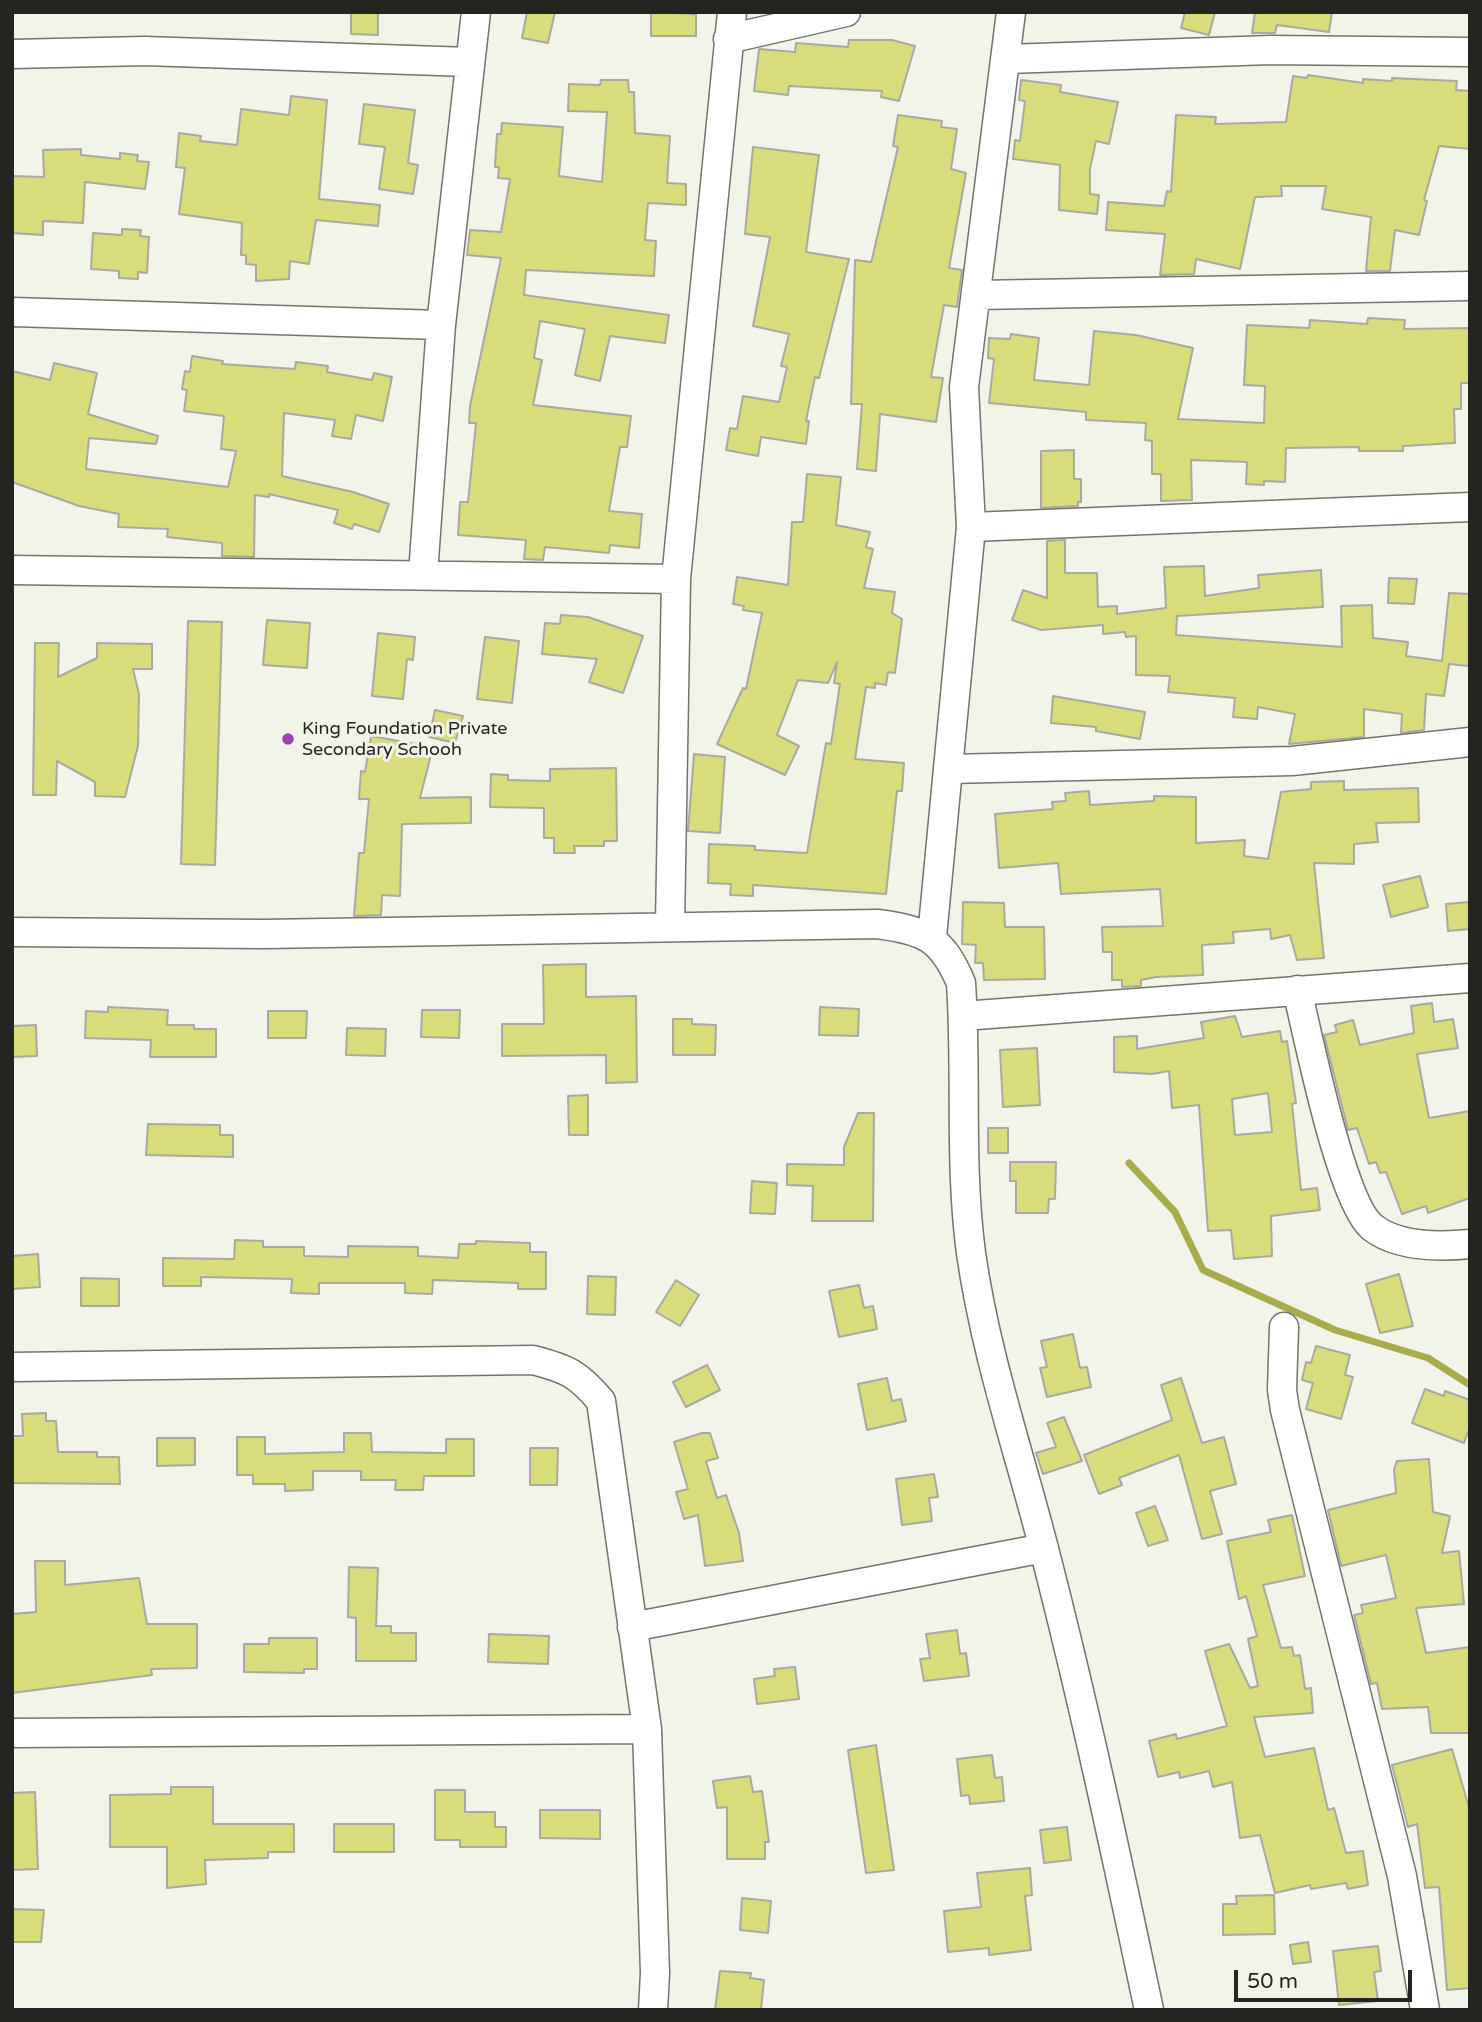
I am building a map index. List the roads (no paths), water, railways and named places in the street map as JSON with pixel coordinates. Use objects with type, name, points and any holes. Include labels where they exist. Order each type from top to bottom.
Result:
[{"type":"street","points":[[424,574],[441,325],[476,12]]},
{"type":"street","points":[[670,925],[676,579],[730,26],[846,12]]},
{"type":"street","points":[[932,937],[971,527],[964,387],[1011,12]]},
{"type":"street","points":[[1007,59],[1271,50],[1470,52]]},
{"type":"street","points":[[12,54],[145,51],[469,62]]},
{"type":"street","points":[[977,295],[1470,286]]},
{"type":"street","points":[[12,312],[441,325]]},
{"type":"street","points":[[971,527],[1470,507]]},
{"type":"street","points":[[12,570],[676,579]]},
{"type":"street","points":[[948,769],[1292,761],[1470,742]]},
{"type":"street","points":[[12,932],[264,934],[670,925],[877,924],[906,927],[932,937],[950,955],[961,983],[962,1099],[971,1251],[983,1323],[1044,1548],[1105,1802],[1149,2010]]},
{"type":"street","points":[[963,1016],[1470,978]]},
{"type":"street","points":[[1297,990],[1326,1111],[1357,1209],[1370,1226],[1385,1236],[1432,1245],[1470,1244]]},
{"type":"street","points":[[1284,1326],[1282,1390],[1286,1410],[1402,1876],[1425,2010]]},
{"type":"street","points":[[12,1367],[533,1360],[561,1367],[581,1377],[601,1401],[648,1729],[655,1973],[653,2010]]},
{"type":"street","points":[[632,1627],[1044,1548]]},
{"type":"street","points":[[12,1733],[648,1729]]},
{"type":"waterway","points":[[1129,1163],[1175,1212],[1203,1270],[1335,1330],[1428,1358],[1470,1385]]},
{"type":"place","name":"King Foundation Private Secondary Schooh","points":[[288,739]]}]
